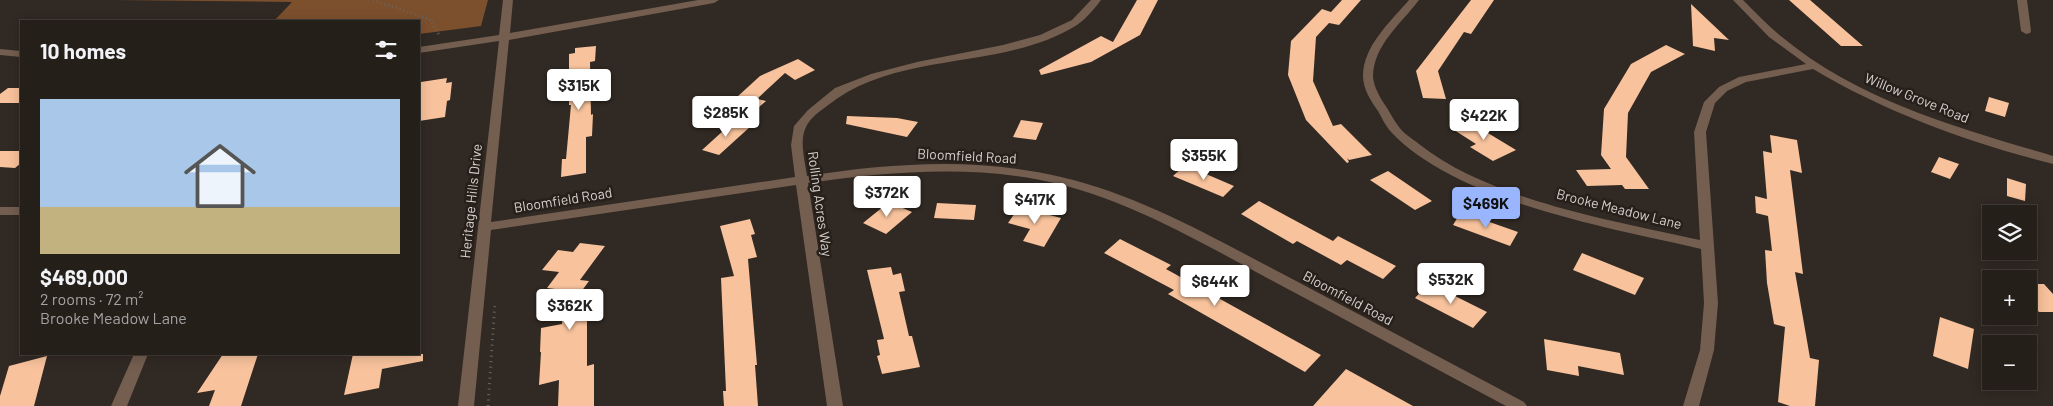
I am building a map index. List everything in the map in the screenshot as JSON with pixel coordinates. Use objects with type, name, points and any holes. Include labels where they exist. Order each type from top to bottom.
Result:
[{"type":"street","name":"Heritage Hills Drive","points":[[466,406],[508,0]]},
{"type":"street","points":[[420,50],[503,38],[714,0]]},
{"type":"street","name":"Rolling Acres Way","points":[[835,406],[801,179],[797,145],[801,126],[819,104],[846,86],[871,77],[1022,43],[1054,33],[1079,19],[1096,0]]},
{"type":"street","name":"Brooke Meadow Lane","points":[[1414,0],[1382,39],[1371,60],[1368,78],[1378,108],[1390,124],[1407,141],[1441,165],[1474,183],[1505,196],[1554,210],[1707,246]]},
{"type":"street","name":"Willow Grove Road","points":[[1738,0],[1783,44],[1814,66],[1885,105],[1945,128],[2053,160]]},
{"type":"street","points":[[2022,0],[2026,31]]},
{"type":"street","points":[[0,52],[20,54]]},
{"type":"street","points":[[1691,406],[1707,350],[1711,303],[1700,132],[1710,102],[1723,89],[1743,79],[1814,66]]},
{"type":"street","name":"Bloomfield Road","points":[[484,227],[869,170],[973,168],[1026,174],[1086,188],[1131,204],[1186,229],[1519,406]]},
{"type":"street","points":[[0,211],[20,211]]},
{"type":"street","points":[[120,406],[141,355]]},
{"type":"path","points":[[373,0],[429,19],[443,40]]},
{"type":"shaded area","points":[[113,0],[488,0],[481,26],[420,34],[420,20],[275,20],[292,2]]},
{"type":"building","points":[[1137,0],[1158,0],[1140,35],[1091,62],[1041,75],[1039,70],[1101,36],[1113,42]]},
{"type":"building","points":[[1342,0],[1361,0],[1339,25],[1329,23],[1316,37],[1313,81],[1333,126],[1341,124],[1372,155],[1349,160],[1347,158],[1349,162],[1347,163],[1306,120],[1288,75],[1291,41],[1322,9],[1331,12]]},
{"type":"building","points":[[1471,0],[1494,0],[1471,34],[1464,32],[1438,71],[1446,99],[1423,98],[1416,71]]},
{"type":"building","points":[[1789,0],[1810,0],[1863,46],[1841,46]]},
{"type":"building","points":[[1691,4],[1729,40],[1714,38],[1715,51],[1693,46]]},
{"type":"building","points":[[1666,45],[1685,54],[1651,72],[1628,113],[1626,157],[1649,189],[1625,189],[1622,185],[1587,186],[1576,170],[1611,169],[1601,155],[1604,109],[1631,64]]},
{"type":"building","points":[[596,46],[595,61],[590,62],[591,115],[593,114],[592,136],[586,137],[586,173],[561,177],[562,159],[566,159],[571,105],[569,105],[569,54],[575,53],[575,48]]},
{"type":"building","points":[[798,59],[815,70],[795,80],[785,73],[757,99],[766,101],[751,114],[725,108],[760,76]]},
{"type":"building","points":[[447,78],[446,83],[452,82],[450,100],[447,101],[445,117],[420,121],[421,82]]},
{"type":"building","points":[[8,88],[20,88],[20,103],[0,103],[0,94]]},
{"type":"building","points":[[1989,97],[2009,103],[2005,117],[1985,111]]},
{"type":"building","points":[[847,116],[897,118],[918,122],[907,137],[846,124]]},
{"type":"building","points":[[1021,120],[1043,123],[1036,140],[1013,137]]},
{"type":"building","points":[[734,121],[751,126],[719,155],[702,150]]},
{"type":"building","points":[[1468,121],[1516,150],[1493,161],[1470,147],[1476,144],[1451,128]]},
{"type":"building","points":[[1770,135],[1797,140],[1802,173],[1790,170],[1803,274],[1795,272],[1810,358],[1819,360],[1815,406],[1790,406],[1778,402],[1785,327],[1774,324],[1767,283],[1765,250],[1772,251],[1768,216],[1756,213],[1755,196],[1767,199],[1763,151],[1772,153]]},
{"type":"building","points":[[0,151],[20,151],[20,164],[15,168],[0,167]]},
{"type":"building","points":[[1939,157],[1959,164],[1950,179],[1931,172]]},
{"type":"building","points":[[1185,165],[1234,186],[1223,197],[1173,176]]},
{"type":"building","points":[[1388,171],[1432,201],[1415,210],[1370,180]]},
{"type":"building","points":[[2007,178],[2026,184],[2025,201],[2007,196]]},
{"type":"building","points":[[1259,201],[1333,241],[1338,236],[1396,266],[1383,279],[1347,260],[1341,265],[1297,241],[1293,244],[1241,214]]},
{"type":"building","points":[[889,202],[912,212],[886,234],[863,223]]},
{"type":"building","points":[[937,203],[976,205],[974,220],[934,218]]},
{"type":"building","points":[[1019,207],[1061,218],[1044,247],[1023,241],[1030,229],[1008,223]]},
{"type":"building","points":[[1461,212],[1518,232],[1510,246],[1453,225]]},
{"type":"building","points":[[750,219],[755,234],[751,235],[757,257],[748,259],[757,365],[755,365],[758,406],[724,406],[723,391],[726,391],[721,278],[734,276],[720,226]]},
{"type":"building","points":[[1120,239],[1171,265],[1166,269],[1321,355],[1305,372],[1168,294],[1174,290],[1104,253]]},
{"type":"building","points":[[580,243],[605,246],[580,280],[589,281],[570,307],[587,303],[587,366],[594,364],[594,406],[558,406],[559,380],[539,385],[541,328],[562,324],[563,290],[547,288],[559,272],[542,270],[558,250],[573,252]]},
{"type":"building","points":[[1582,253],[1644,278],[1635,295],[1573,270]]},
{"type":"building","points":[[891,267],[893,275],[901,273],[905,291],[899,292],[909,336],[912,336],[920,367],[882,374],[877,356],[880,355],[877,340],[884,339],[867,270]]},
{"type":"building","points":[[1429,283],[1487,312],[1473,328],[1415,298]]},
{"type":"building","points":[[2037,284],[2044,284],[2053,294],[2053,312],[2039,312],[2037,310]]},
{"type":"building","points":[[1940,317],[1974,329],[1968,369],[1933,356]]},
{"type":"building","points":[[1544,339],[1620,353],[1624,375],[1578,366],[1579,376],[1547,370]]},
{"type":"building","points":[[423,354],[423,361],[382,369],[379,388],[344,395],[353,355]]},
{"type":"building","points":[[222,355],[258,355],[241,406],[209,406],[215,390],[197,393]]},
{"type":"building","points":[[47,356],[34,406],[0,406],[0,396],[9,366]]},
{"type":"building","points":[[1346,369],[1413,406],[1313,406]]}]
